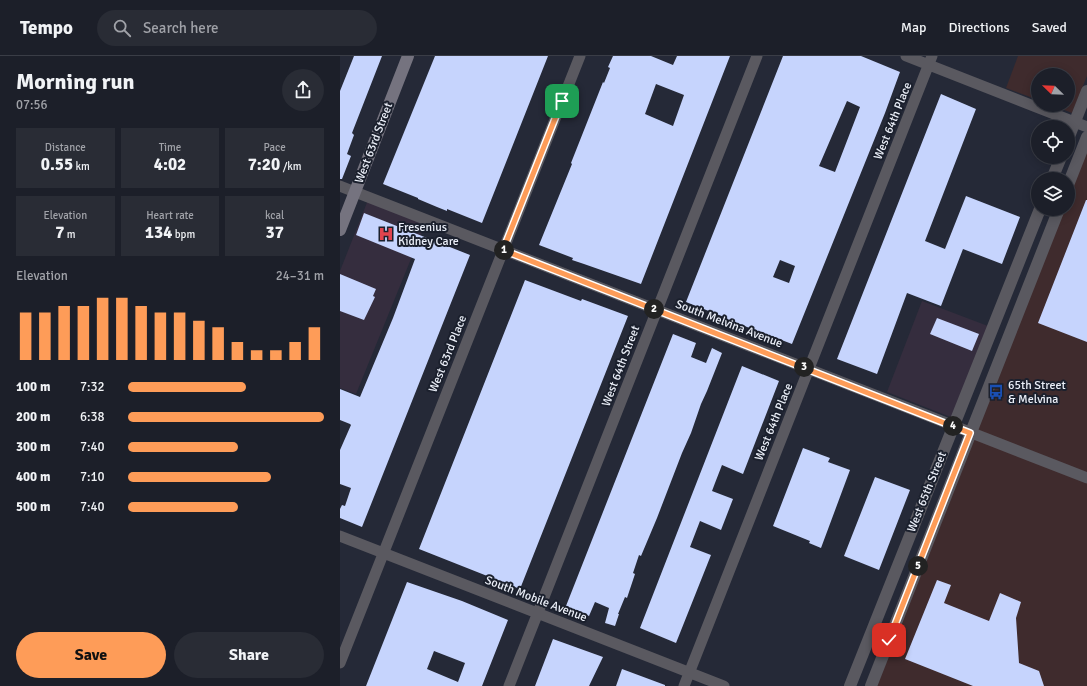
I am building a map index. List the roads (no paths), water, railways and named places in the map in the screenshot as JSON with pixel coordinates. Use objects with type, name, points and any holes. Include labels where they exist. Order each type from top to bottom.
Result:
[{"type":"main road","name":"West 63rd Street","points":[[340,230],[408,56]]},
{"type":"street","name":"West 63rd Place","points":[[340,663],[580,56]]},
{"type":"street","name":"West 64th Street","points":[[509,686],[757,56]]},
{"type":"street","points":[[906,56],[931,61],[1070,120]]},
{"type":"street","name":"West 64th Place","points":[[684,686],[931,61]]},
{"type":"street","points":[[1087,91],[1075,122],[1087,127]]},
{"type":"street","points":[[1073,172],[1087,137]]},
{"type":"street","name":"South Melvina Avenue","points":[[340,186],[1087,478]]},
{"type":"street","name":"West 65th Street","points":[[850,686],[1037,216]]},
{"type":"street","name":"West 65th Street","points":[[871,686],[1056,216]]},
{"type":"street","name":"South Mobile Avenue","points":[[340,536],[724,686]]},
{"type":"place","name":"Fresenius Kidney Care","points":[[386,234]]},
{"type":"place","name":"65th Street & Melvina","points":[[996,392]]}]
